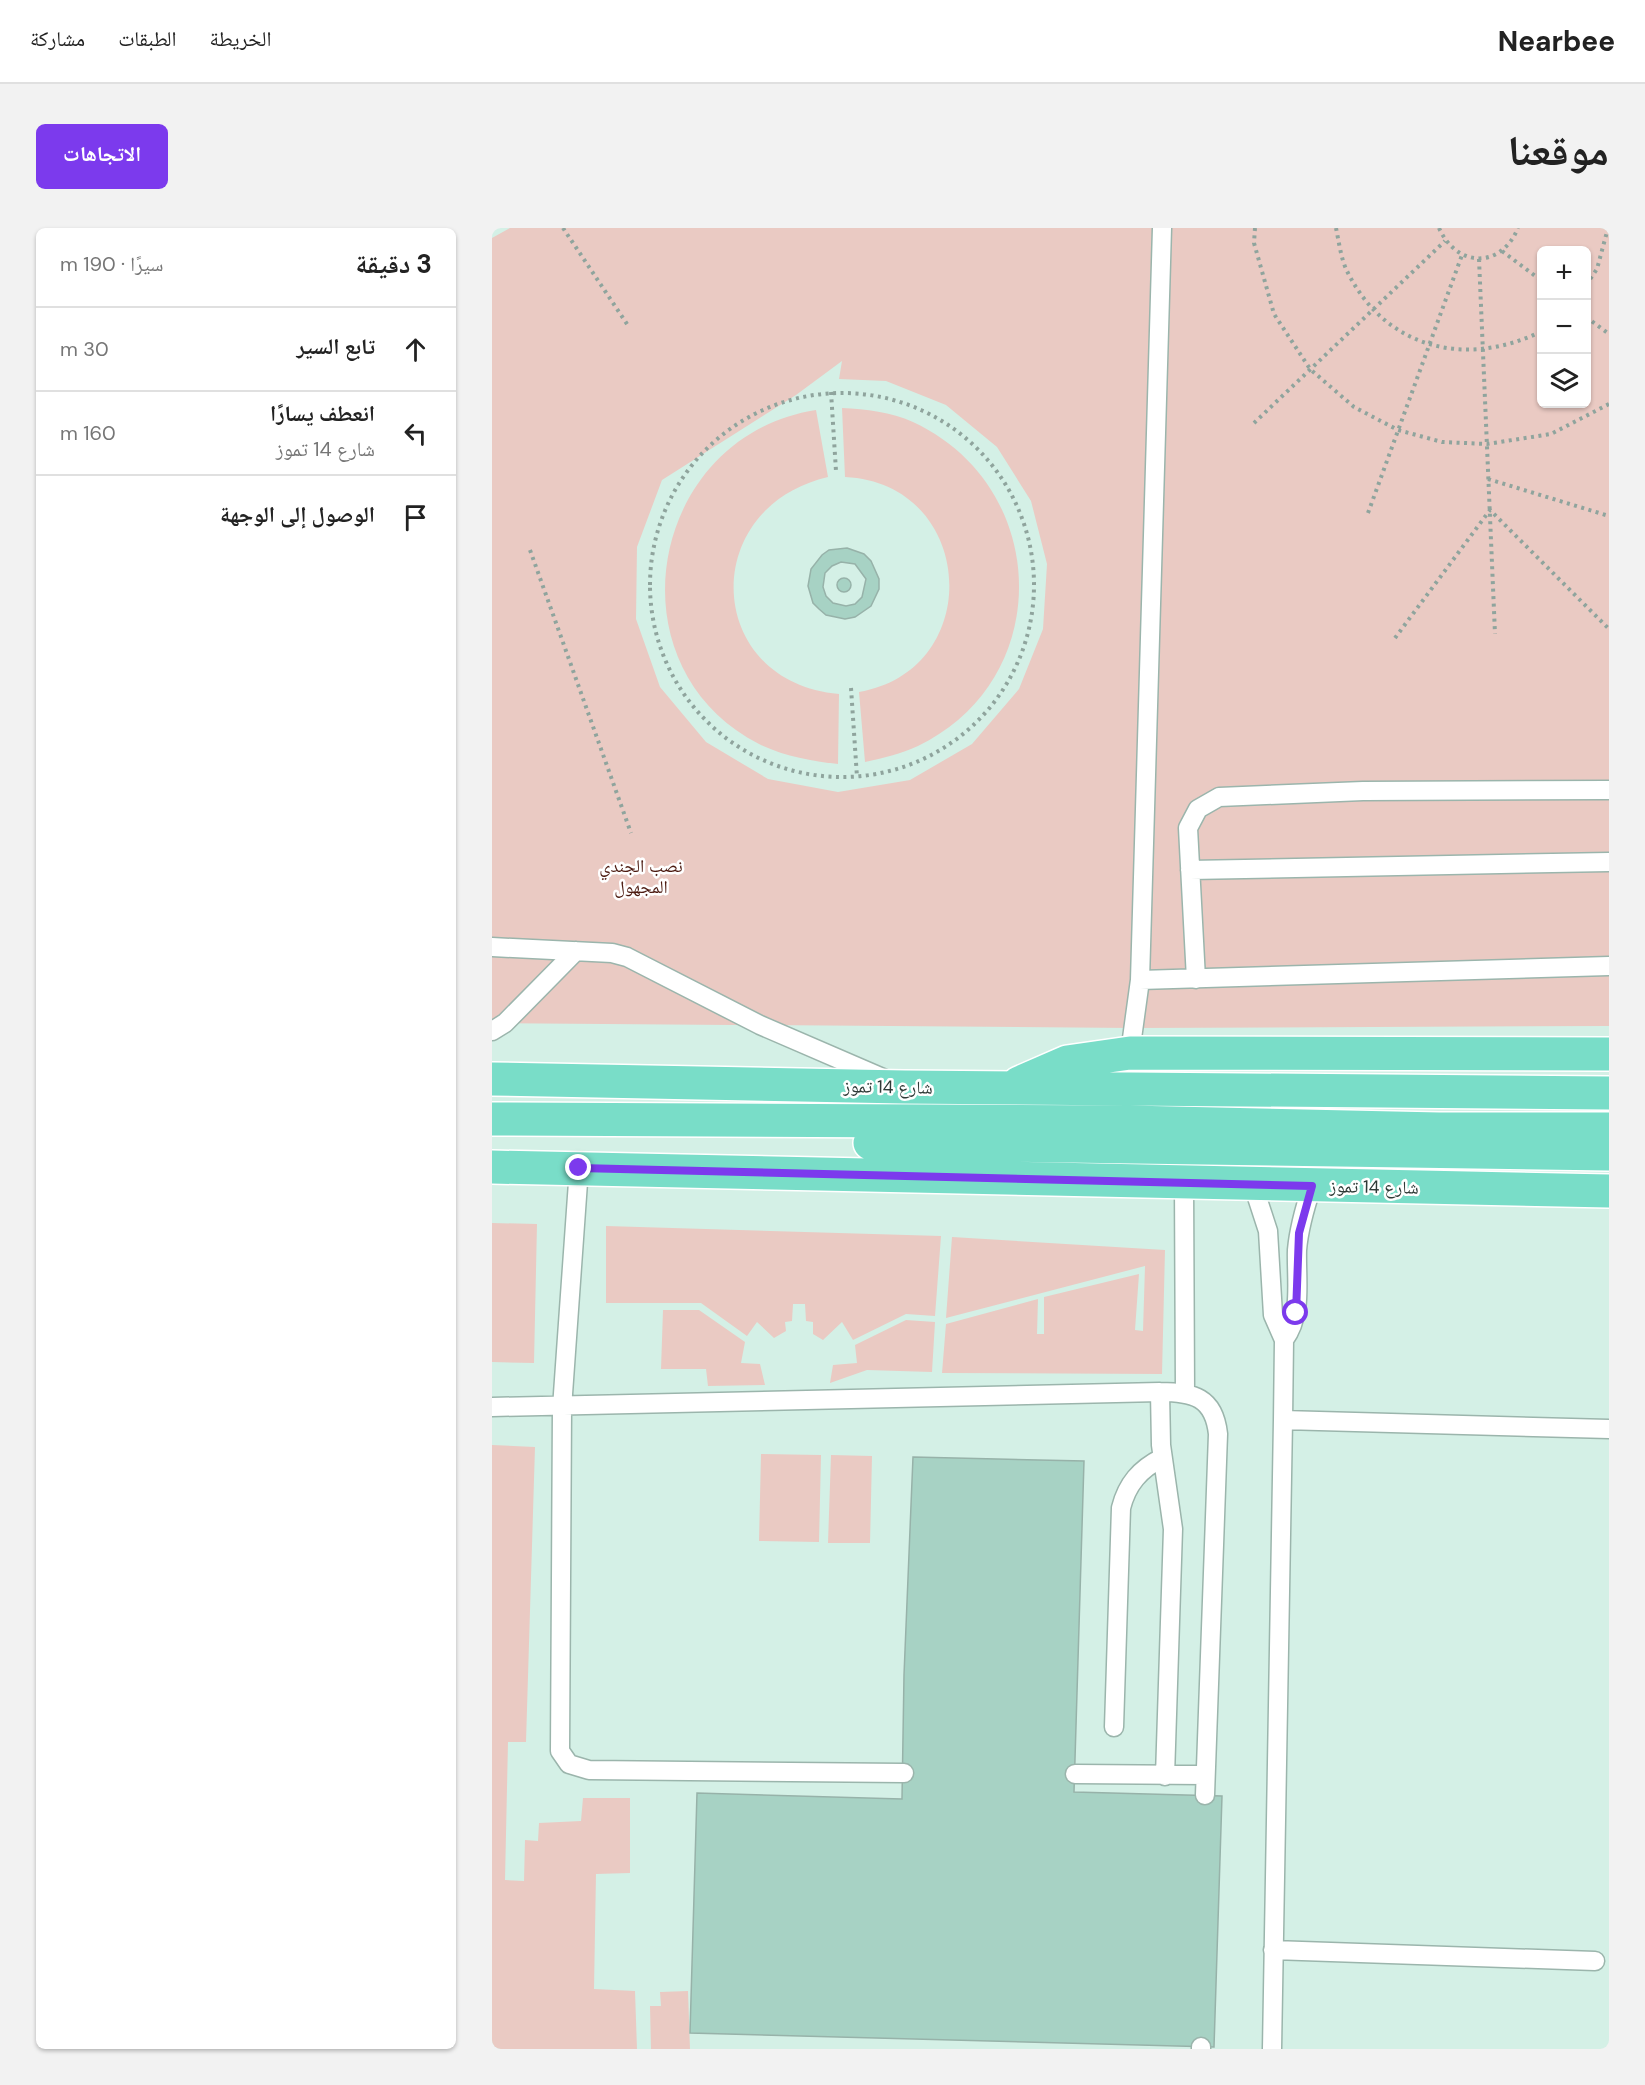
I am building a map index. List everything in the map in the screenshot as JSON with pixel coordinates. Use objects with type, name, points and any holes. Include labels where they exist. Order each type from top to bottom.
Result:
[{"type":"main road","points":[[1009,1088],[1067,1062],[1130,1053],[1609,1054]]},
{"type":"main road","name":"شارع 14 تموز","points":[[492,1079],[904,1087],[1609,1093]]},
{"type":"main road","name":"شارع 14 تموز","points":[[492,1119],[1609,1128]]},
{"type":"main road","points":[[789,1120],[808,1131],[858,1143],[1609,1154]]},
{"type":"main road","name":"شارع 14 تموز","points":[[492,1167],[1609,1191]]},
{"type":"lane","points":[[1130,1053],[1140,980],[1162,228]]},
{"type":"lane","points":[[1196,978],[1188,828],[1198,809],[1219,797],[1363,790],[1609,790]]},
{"type":"lane","points":[[1190,870],[1609,862]]},
{"type":"lane","points":[[492,947],[612,952],[627,957],[760,1025],[904,1087]]},
{"type":"lane","points":[[492,1031],[505,1023],[576,951]]},
{"type":"lane","points":[[1140,980],[1609,966]]},
{"type":"lane","points":[[579,1168],[562,1408],[558,1745],[565,1760],[579,1768],[589,1770],[904,1773]]},
{"type":"lane","points":[[1184,1183],[1185,1392]]},
{"type":"lane","points":[[1253,1185],[1268,1231],[1273,1315],[1284,1340],[1272,2049]]},
{"type":"lane","points":[[1284,1340],[1290,1332],[1296,1313],[1299,1233],[1312,1186]]},
{"type":"lane","points":[[1160,1392],[1162,1458],[1173,1529],[1165,1776]]},
{"type":"lane","points":[[492,1407],[562,1408],[1160,1392],[1185,1392],[1196,1396],[1213,1412],[1218,1434],[1205,1796]]},
{"type":"lane","points":[[1283,1420],[1609,1429]]},
{"type":"lane","points":[[1114,1726],[1121,1509],[1131,1483],[1150,1464],[1162,1458]]},
{"type":"lane","points":[[1075,1774],[1205,1775]]},
{"type":"lane","points":[[1273,1950],[1594,1961]]},
{"type":"path","points":[[563,228],[629,327]]},
{"type":"path","points":[[1255,228],[1254,243],[1274,314],[1310,369],[1354,407],[1398,430],[1442,442],[1487,444],[1551,434],[1609,404]]},
{"type":"path","points":[[1336,228],[1347,272],[1373,309],[1400,330],[1429,344],[1456,350],[1482,350],[1517,343],[1537,333]]},
{"type":"path","points":[[1439,228],[1445,241],[1462,255],[1479,259],[1502,251],[1512,241],[1518,228]]},
{"type":"path","points":[[1591,279],[1597,269],[1608,228]]},
{"type":"path","points":[[1254,423],[1445,241]]},
{"type":"path","points":[[1502,251],[1537,277]]},
{"type":"path","points":[[1368,513],[1462,255]]},
{"type":"path","points":[[1479,259],[1495,634]]},
{"type":"path","points":[[1591,320],[1609,334]]},
{"type":"path","points":[[720,445],[689,464],[654,534],[647,598],[662,661],[697,716],[747,756],[808,777],[873,776],[934,755],[985,715],[1020,660],[1034,610],[1034,558],[1020,508],[994,464],[957,428],[911,403],[861,391],[796,395],[758,420]]},
{"type":"path","points":[[831,392],[836,471]]},
{"type":"path","points":[[1488,479],[1609,516]]},
{"type":"path","points":[[1490,510],[1609,629]]},
{"type":"path","points":[[1395,638],[1490,510]]},
{"type":"path","points":[[530,550],[632,833]]},
{"type":"path","points":[[851,688],[857,777]]},
{"type":"green space","name":"نصب الجندي المجهول","points":[[510,228],[1609,228],[1609,1026],[1132,1028],[492,1023],[492,238]],"holes":[[[842,361],[839,379],[886,381],[946,405],[997,447],[1031,501],[1047,564],[1043,629],[1019,689],[972,744],[910,780],[838,792],[768,779],[706,742],[660,687],[636,619],[637,547],[662,480],[796,395]]]},
{"type":"green space","points":[[842,408],[878,412],[913,422],[958,452],[991,490],[1012,535],[1019,583],[1013,631],[995,677],[963,716],[918,746],[899,754],[865,762],[859,692],[901,677],[929,650],[945,616],[949,578],[941,542],[920,510],[888,487],[845,477]]},
{"type":"green space","points":[[816,410],[828,477],[785,495],[755,522],[738,556],[734,593],[742,629],[762,660],[795,683],[839,694],[838,764],[798,757],[768,748],[759,744],[711,708],[680,663],[666,611],[668,558],[684,507],[715,462],[759,429]]},
{"type":"green space","points":[[492,1223],[537,1224],[534,1363],[492,1362]]},
{"type":"green space","points":[[606,1226],[941,1236],[935,1316],[906,1314],[853,1340],[842,1322],[823,1340],[813,1334],[813,1322],[806,1321],[805,1304],[793,1304],[792,1321],[785,1322],[786,1331],[774,1338],[757,1322],[747,1336],[701,1303],[606,1303]]},
{"type":"green space","points":[[952,1237],[1165,1250],[1162,1374],[942,1373],[946,1324],[1038,1299],[1037,1334],[1044,1334],[1044,1297],[1139,1274],[1135,1330],[1143,1331],[1145,1266],[946,1318]]},
{"type":"green space","points":[[663,1310],[699,1310],[745,1342],[741,1363],[760,1364],[765,1385],[708,1386],[706,1369],[661,1369]]},
{"type":"green space","points":[[906,1320],[935,1322],[932,1372],[867,1370],[830,1383],[833,1365],[857,1363],[855,1345]]},
{"type":"green space","points":[[492,1445],[535,1447],[526,1742],[508,1742],[505,1880],[524,1881],[525,1840],[538,1841],[539,1823],[581,1821],[583,1798],[630,1798],[630,1873],[596,1874],[594,1989],[635,1991],[637,2049],[492,2049]]},
{"type":"green space","points":[[761,1454],[821,1455],[819,1542],[759,1541]]},
{"type":"green space","points":[[831,1455],[872,1456],[870,1543],[828,1543]]},
{"type":"green space","points":[[688,1991],[690,2049],[651,2049],[650,2006],[661,2006],[660,1992]]},
{"type":"building","points":[[847,548],[864,554],[871,561],[879,579],[879,589],[871,606],[855,617],[845,619],[826,615],[813,603],[808,586],[811,569],[829,550]],"holes":[[[841,562],[855,564],[866,579],[862,597],[855,604],[846,606],[833,603],[826,596],[823,587],[825,573],[832,566]]]},
{"type":"building","points":[[844,578],[849,580],[851,585],[849,590],[844,592],[839,590],[837,585],[839,580]]},
{"type":"building","points":[[913,1457],[1084,1461],[1074,1792],[1222,1796],[1214,2047],[690,2033],[697,1793],[902,1799],[904,1675]]},
{"type":"route","points":[[579,1168],[1312,1186],[1299,1233],[1296,1313]]}]
